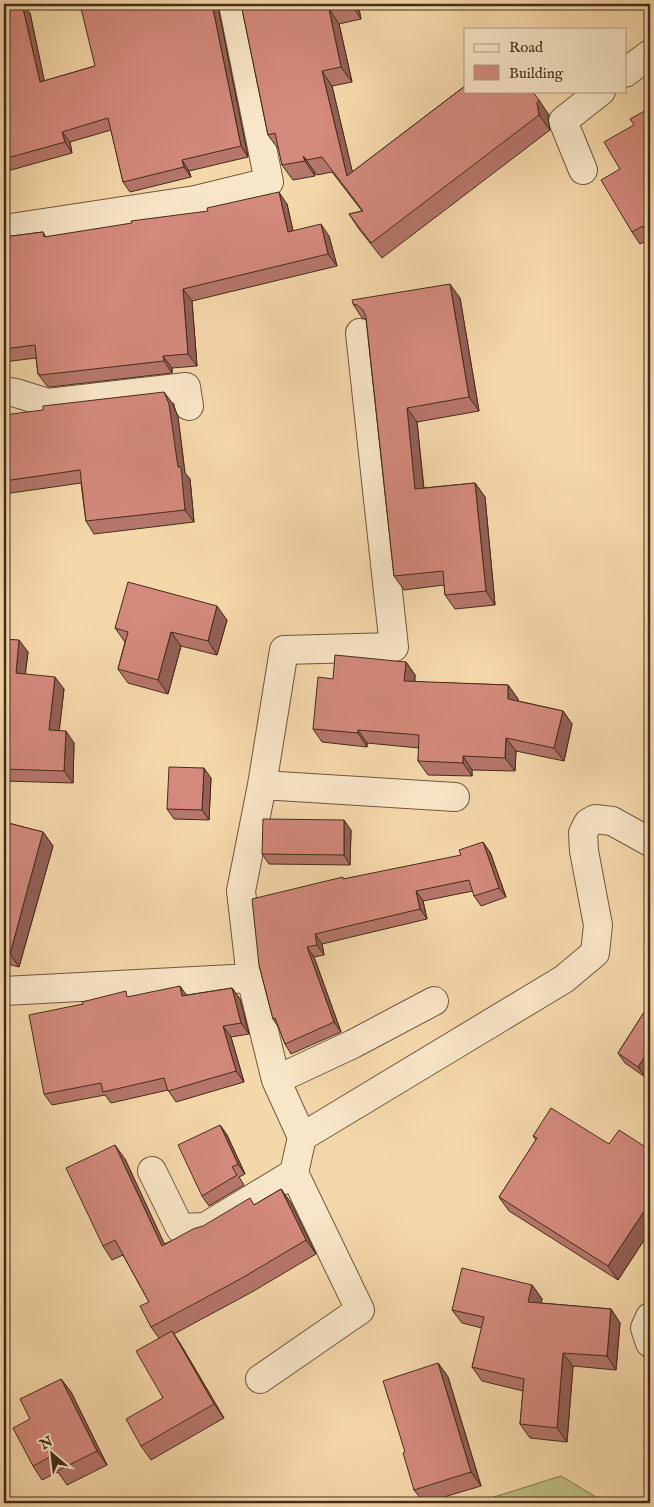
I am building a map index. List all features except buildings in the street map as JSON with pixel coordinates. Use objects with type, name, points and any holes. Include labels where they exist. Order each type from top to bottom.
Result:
[{"type":"street","points":[[4,229],[194,200],[269,182],[233,4]]},
{"type":"street","points":[[626,72],[650,54]]},
{"type":"street","points":[[583,170],[563,120],[600,92]]},
{"type":"street","points":[[260,1379],[360,1310],[294,1173],[302,1137],[276,1080],[251,978],[241,890],[262,785],[284,650],[394,647],[360,333]]},
{"type":"street","points":[[4,391],[48,403],[186,387],[189,406]]},
{"type":"street","points":[[262,785],[455,797]]},
{"type":"street","points":[[302,1137],[564,979],[595,953],[598,925],[584,851],[584,833],[588,824],[595,819],[612,821],[650,842]]},
{"type":"street","points":[[4,991],[251,978]]},
{"type":"street","points":[[276,1080],[353,1044],[434,1001]]},
{"type":"street","points":[[152,1171],[180,1228],[205,1227],[294,1173]]},
{"type":"street","points":[[650,1317],[645,1328],[650,1343]]},
{"type":"shaded area","points":[[561,1476],[606,1503],[475,1503]]}]
